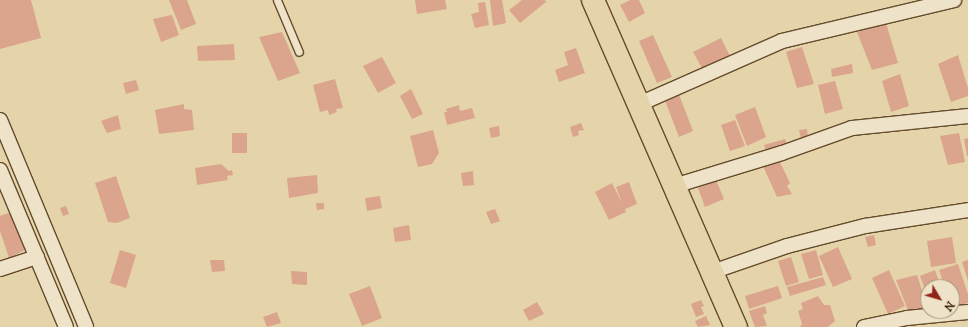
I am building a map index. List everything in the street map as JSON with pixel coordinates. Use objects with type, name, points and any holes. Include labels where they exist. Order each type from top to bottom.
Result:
[{"type":"highway","points":[[593,0],[637,105],[736,327]]},
{"type":"street","points":[[637,105],[782,41],[954,0]]},
{"type":"street","points":[[674,186],[782,153],[852,128],[968,116]]},
{"type":"street","points":[[0,120],[86,327]]},
{"type":"street","points":[[0,170],[66,327]]},
{"type":"street","points":[[712,272],[787,246],[865,226],[968,210]]},
{"type":"street","points":[[0,269],[36,257]]},
{"type":"street","points":[[864,327],[907,318],[968,312]]},
{"type":"lane","points":[[277,0],[299,52]]},
{"type":"building","points":[[0,0],[31,0],[41,38],[0,49]]},
{"type":"building","points":[[169,0],[187,0],[196,24],[181,30]]},
{"type":"building","points":[[415,0],[445,0],[447,9],[417,14]]},
{"type":"building","points":[[490,0],[502,0],[506,23],[493,26]]},
{"type":"building","points":[[522,0],[545,0],[546,2],[520,23],[509,10]]},
{"type":"building","points":[[630,0],[639,0],[645,13],[629,22],[620,5]]},
{"type":"building","points":[[485,2],[489,25],[475,28],[471,14],[479,12],[478,3]]},
{"type":"building","points":[[172,15],[179,35],[161,42],[153,19]]},
{"type":"building","points":[[886,23],[898,63],[872,70],[857,32]]},
{"type":"building","points":[[282,32],[300,73],[278,81],[259,37]]},
{"type":"building","points":[[653,35],[672,77],[657,83],[639,41]]},
{"type":"building","points":[[721,38],[730,56],[703,70],[693,52]]},
{"type":"building","points":[[234,44],[235,60],[198,61],[197,46]]},
{"type":"building","points":[[802,47],[814,84],[797,88],[786,52]]},
{"type":"building","points":[[576,48],[585,73],[559,82],[555,70],[568,65],[564,52]]},
{"type":"building","points":[[958,55],[968,88],[968,96],[951,102],[938,64]]},
{"type":"building","points":[[382,57],[396,83],[378,93],[363,66]]},
{"type":"building","points":[[852,64],[853,73],[832,77],[831,69]]},
{"type":"building","points":[[900,74],[909,106],[891,112],[882,81]]},
{"type":"building","points":[[335,79],[343,108],[336,109],[337,112],[329,115],[328,110],[320,112],[313,85]]},
{"type":"building","points":[[136,80],[139,90],[126,94],[123,83]]},
{"type":"building","points":[[835,81],[843,109],[825,114],[818,85]]},
{"type":"building","points":[[411,89],[423,114],[412,119],[400,96]]},
{"type":"building","points":[[678,92],[693,131],[679,137],[664,98]]},
{"type":"building","points":[[184,104],[184,109],[192,110],[194,130],[159,134],[155,110]]},
{"type":"building","points":[[459,105],[460,111],[472,108],[475,118],[447,125],[444,112],[447,112],[446,109]]},
{"type":"building","points":[[755,107],[766,137],[747,146],[735,115]]},
{"type":"building","points":[[118,115],[121,129],[107,133],[101,121]]},
{"type":"building","points":[[735,120],[745,146],[730,151],[721,125]]},
{"type":"building","points":[[581,123],[584,130],[578,131],[579,135],[573,137],[570,127]]},
{"type":"building","points":[[499,126],[500,136],[491,138],[489,128]]},
{"type":"building","points":[[807,129],[808,137],[801,138],[799,130]]},
{"type":"building","points":[[433,130],[439,153],[432,164],[418,167],[410,136]]},
{"type":"building","points":[[232,133],[247,133],[247,153],[232,153]]},
{"type":"building","points":[[959,133],[965,162],[948,165],[940,136]]},
{"type":"building","points":[[968,138],[968,156],[967,156],[964,139]]},
{"type":"building","points":[[785,139],[789,149],[768,155],[764,145]]},
{"type":"building","points":[[780,162],[790,183],[787,186],[792,194],[777,197],[763,166]]},
{"type":"building","points":[[221,164],[229,171],[232,170],[233,175],[227,176],[228,180],[197,185],[195,168]]},
{"type":"building","points":[[473,171],[474,185],[463,186],[461,173]]},
{"type":"building","points":[[317,175],[318,193],[289,198],[287,178]]},
{"type":"building","points":[[116,176],[130,218],[117,223],[108,222],[95,183]]},
{"type":"building","points":[[716,180],[724,199],[705,207],[698,188]]},
{"type":"building","points":[[629,182],[637,204],[625,209],[626,212],[609,220],[595,192],[612,183],[622,203],[616,187]]},
{"type":"building","points":[[380,196],[382,208],[367,211],[365,198]]},
{"type":"building","points":[[316,203],[324,203],[324,209],[317,210]]},
{"type":"building","points":[[66,206],[69,214],[63,216],[60,208]]},
{"type":"building","points":[[495,209],[500,221],[491,224],[486,212]]},
{"type":"building","points":[[11,212],[25,250],[9,258],[0,231],[0,216]]},
{"type":"building","points":[[409,225],[411,240],[395,242],[393,228]]},
{"type":"building","points":[[874,235],[876,245],[868,247],[865,237]]},
{"type":"building","points":[[952,237],[956,263],[931,267],[927,241]]},
{"type":"building","points":[[838,247],[852,279],[833,287],[819,256]]},
{"type":"building","points":[[120,250],[136,255],[126,288],[110,283]]},
{"type":"building","points":[[816,250],[823,275],[809,279],[801,254]]},
{"type":"building","points":[[791,257],[799,282],[786,286],[778,261]]},
{"type":"building","points":[[210,260],[224,260],[225,271],[212,272]]},
{"type":"building","points":[[968,260],[968,281],[962,262]]},
{"type":"building","points":[[958,264],[968,294],[968,303],[960,306],[960,279],[942,279],[939,270]]},
{"type":"building","points":[[889,270],[905,306],[888,314],[872,278]]},
{"type":"building","points":[[935,270],[938,279],[921,279],[920,276]]},
{"type":"building","points":[[291,271],[307,272],[307,285],[292,284]]},
{"type":"building","points":[[917,275],[920,284],[920,312],[910,315],[896,280]]},
{"type":"building","points":[[823,277],[826,285],[790,296],[787,287]]},
{"type":"building","points":[[370,286],[382,318],[362,326],[349,294]]},
{"type":"building","points":[[778,286],[782,298],[749,309],[745,296]]},
{"type":"building","points":[[818,296],[824,305],[830,305],[835,321],[828,327],[800,327],[802,324],[798,311],[803,309],[801,303]]},
{"type":"building","points":[[701,300],[704,306],[701,307],[704,314],[696,317],[691,304]]},
{"type":"building","points":[[537,302],[544,314],[529,321],[523,310]]},
{"type":"building","points":[[765,306],[767,313],[763,315],[767,326],[755,327],[749,311]]},
{"type":"building","points":[[277,312],[281,323],[267,327],[263,317]]},
{"type":"building","points":[[706,316],[710,325],[698,327],[695,321]]}]
